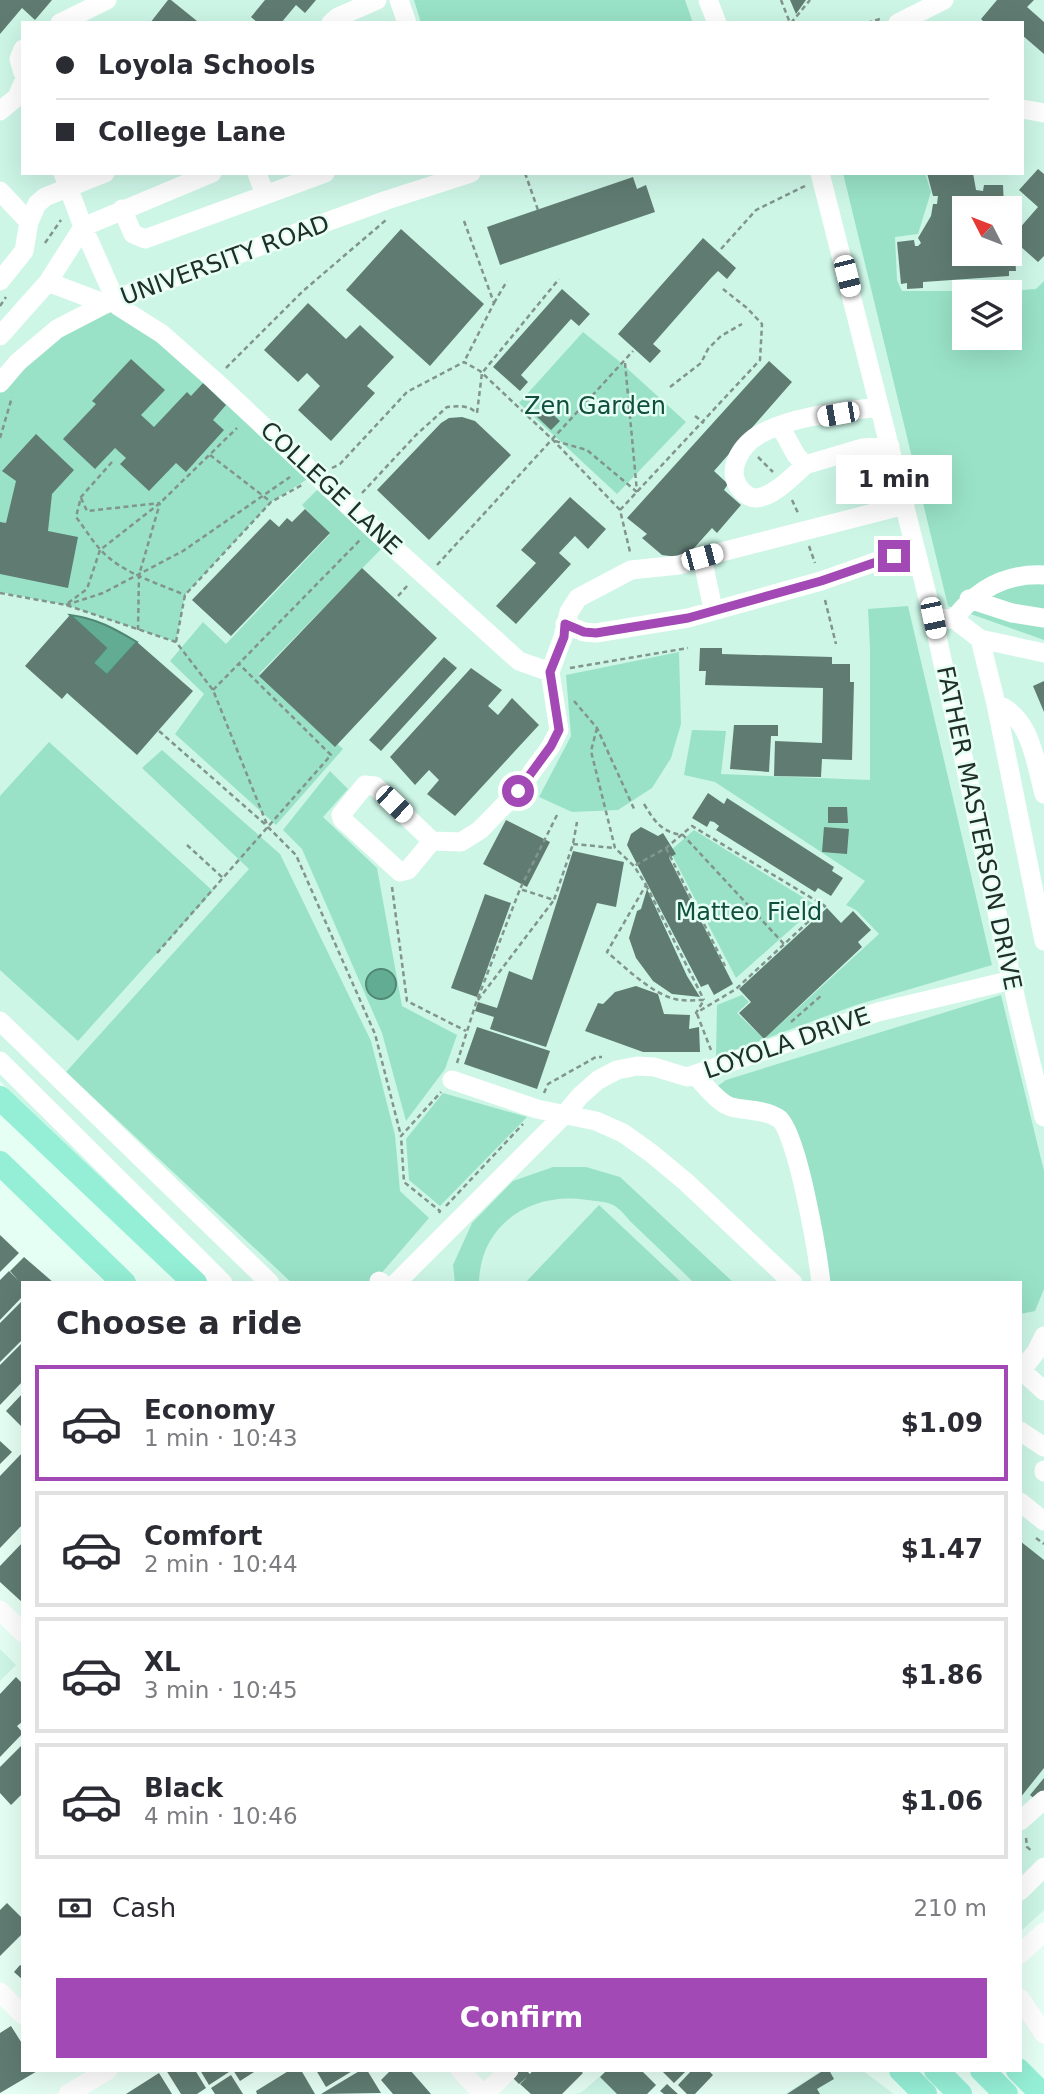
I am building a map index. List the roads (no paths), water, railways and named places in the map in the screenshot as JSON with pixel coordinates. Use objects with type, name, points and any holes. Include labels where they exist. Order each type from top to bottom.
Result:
[{"type":"main road","points":[[0,1098],[193,1281]]},
{"type":"main road","points":[[0,1163],[122,1281]]},
{"type":"main road","points":[[903,2072],[925,2094]]},
{"type":"main road","points":[[938,2072],[960,2094]]},
{"type":"main road","points":[[984,2072],[1006,2094]]},
{"type":"main road","points":[[1020,2072],[1042,2094]]},
{"type":"street","points":[[64,21],[107,0]]},
{"type":"street","points":[[333,21],[338,17],[361,16],[377,0]]},
{"type":"street","points":[[399,0],[406,21]]},
{"type":"street","points":[[708,0],[716,21]]},
{"type":"street","points":[[904,21],[944,0]]},
{"type":"street","points":[[0,111],[17,97],[21,88]]},
{"type":"street","points":[[1024,110],[1044,113]]},
{"type":"street","points":[[0,281],[24,251],[29,222],[37,204],[66,181],[96,175]]},
{"type":"street","points":[[0,336],[48,282],[83,227],[207,175]]},
{"type":"street","points":[[258,175],[265,195]]},
{"type":"street","points":[[122,209],[133,234],[145,239],[320,175]]},
{"type":"street","name":"UNIVERSITY ROAD","points":[[6,389],[18,362],[57,329],[110,302],[460,175]]},
{"type":"street","name":"FATHER MASTERSON DRIVE","points":[[821,175],[933,618],[1012,980],[1039,1066],[1044,1118]]},
{"type":"street","points":[[66,181],[110,302]]},
{"type":"street","points":[[0,191],[29,222]]},
{"type":"street","points":[[48,282],[110,302]]},
{"type":"street","name":"COLLEGE LANE","points":[[110,302],[162,334],[519,661],[550,672]]},
{"type":"street","points":[[879,407],[801,420],[761,433],[740,453],[733,471],[734,479],[752,498],[759,497],[785,483],[805,465],[862,448],[890,446]]},
{"type":"street","points":[[780,426],[796,455],[805,465]]},
{"type":"street","points":[[432,841],[404,872],[400,872],[342,819],[345,808],[366,785],[375,786],[432,841],[461,842],[480,830],[518,791],[542,760],[559,730],[550,672],[564,637],[569,612],[578,598],[631,570],[679,565],[905,505]]},
{"type":"street","points":[[565,624],[584,632],[596,633],[688,618],[821,581],[915,548]]},
{"type":"street","points":[[702,557],[713,609]]},
{"type":"street","points":[[954,620],[969,600],[992,585],[1021,575],[1044,575]]},
{"type":"street","points":[[969,600],[1044,618]]},
{"type":"street","points":[[933,618],[954,620],[980,639],[1044,653]]},
{"type":"street","points":[[980,639],[996,704],[1044,941]]},
{"type":"street","points":[[996,704],[1009,709],[1021,722],[1044,794]]},
{"type":"street","name":"LOYOLA DRIVE","points":[[387,1281],[564,1115],[580,1096],[598,1080],[617,1070],[637,1066],[654,1067],[687,1077],[878,1012],[1012,980]]},
{"type":"street","points":[[0,1021],[268,1281]]},
{"type":"street","points":[[0,1061],[221,1281]]},
{"type":"street","points":[[695,1075],[728,1106],[775,1116],[786,1124],[802,1182],[821,1281]]},
{"type":"street","points":[[452,1080],[537,1109],[606,1125],[623,1133],[686,1182],[791,1281]]},
{"type":"street","points":[[1022,1369],[1036,1352],[1044,1336]]},
{"type":"street","points":[[1022,1371],[1044,1391]]},
{"type":"street","points":[[1022,1432],[1044,1447]]},
{"type":"street","points":[[1022,1505],[1039,1528]]},
{"type":"street","points":[[0,1610],[21,1631]]},
{"type":"street","points":[[1023,1829],[1044,1800]]},
{"type":"street","points":[[1022,1887],[1034,1865]]},
{"type":"street","points":[[1022,1952],[1044,1932]]},
{"type":"street","points":[[0,1993],[21,2013]]},
{"type":"street","points":[[1022,2001],[1044,2034]]},
{"type":"street","points":[[68,2094],[81,2077],[100,2072]]},
{"type":"street","points":[[462,2072],[484,2094],[507,2072]]},
{"type":"park label","name":"Zen Garden","points":[[595,406]]},
{"type":"park label","name":"Matteo Field","points":[[749,912]]}]
